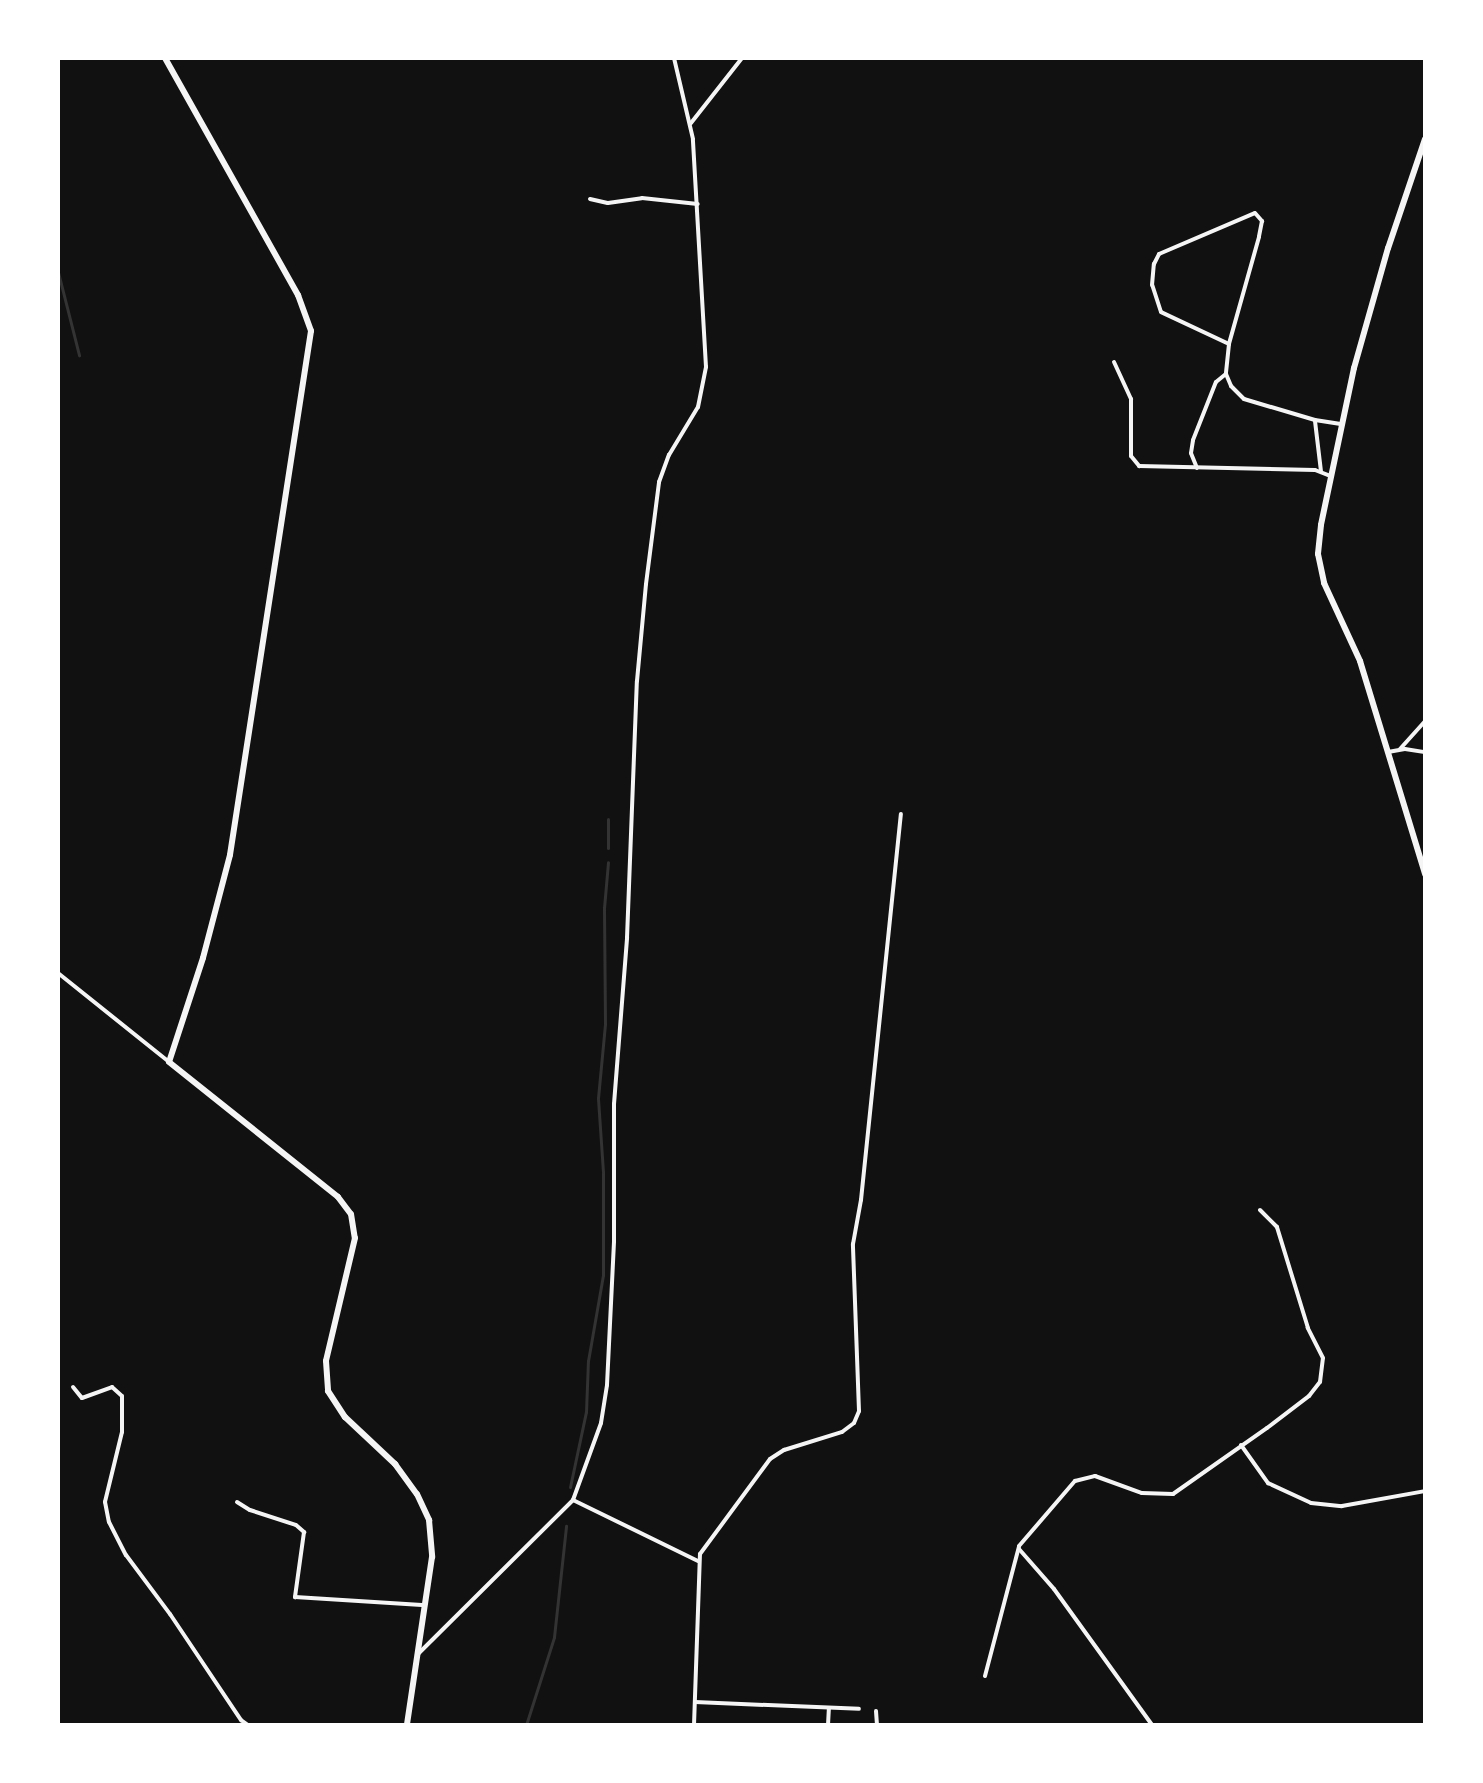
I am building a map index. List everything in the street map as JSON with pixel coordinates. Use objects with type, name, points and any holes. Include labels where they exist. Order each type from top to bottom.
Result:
[{"type":"street","points":[[165,58],[292,284],[311,331],[230,855],[203,958],[169,1062]]},
{"type":"street","points":[[415,1656],[573,1500],[601,1423],[607,1385],[614,1241],[614,1104],[625,975],[637,681],[655,505],[664,468],[692,421],[705,380],[698,204],[691,123],[674,58]]},
{"type":"street","points":[[691,123],[742,58]]},
{"type":"street","points":[[1425,139],[1377,285],[1341,424],[1319,536],[1320,567],[1360,661],[1425,874]]},
{"type":"street","points":[[590,199],[608,203],[642,198],[698,204]]},
{"type":"street","points":[[1229,344],[1161,312],[1153,298],[1154,264],[1162,252],[1255,213],[1262,221],[1229,344],[1226,374],[1231,386],[1244,399],[1315,420],[1341,424]]},
{"type":"street","points":[[1114,362],[1131,399],[1134,462],[1143,468],[1321,471],[1331,476]]},
{"type":"street","points":[[1197,468],[1191,453],[1193,440],[1216,382],[1226,374]]},
{"type":"street","points":[[1315,420],[1321,471]]},
{"type":"street","points":[[1400,749],[1425,721]]},
{"type":"street","points":[[1386,753],[1400,749],[1425,752]]},
{"type":"street","points":[[694,1725],[698,1561],[716,1528],[770,1459],[784,1450],[842,1432],[857,1417],[859,1368],[853,1244],[874,1079],[901,814]]},
{"type":"street","points":[[58,973],[338,1197],[351,1214],[355,1238],[326,1361],[326,1380],[345,1417],[395,1464],[417,1494],[429,1520],[432,1557],[422,1605],[407,1725]]},
{"type":"street","points":[[985,1676],[1019,1546],[1047,1510],[1081,1477],[1095,1476],[1142,1493],[1164,1496],[1191,1484],[1309,1396],[1320,1382],[1324,1366],[1308,1328],[1277,1227],[1260,1210]]},
{"type":"street","points":[[73,1387],[78,1396],[86,1399],[112,1387],[122,1396],[122,1432],[105,1502],[109,1522],[126,1555],[241,1720],[248,1725]]},
{"type":"street","points":[[1241,1445],[1268,1483],[1322,1506],[1425,1491]]},
{"type":"street","points":[[573,1500],[698,1561]]},
{"type":"street","points":[[237,1502],[250,1510],[296,1525],[304,1532],[295,1597],[422,1605]]},
{"type":"street","points":[[1019,1546],[1024,1558],[1054,1589],[1152,1725]]},
{"type":"street","points":[[695,1702],[859,1709]]},
{"type":"street","points":[[828,1725],[829,1708]]},
{"type":"street","points":[[876,1711],[877,1725]]},
{"type":"waterway","points":[[58,272],[79,355]]},
{"type":"waterway","points":[[608,819],[608,848]]},
{"type":"waterway","points":[[570,1487],[586,1412],[588,1361],[603,1275],[603,1172],[598,1098],[605,1024],[604,908],[608,862]]},
{"type":"waterway","points":[[526,1725],[554,1637],[566,1526]]}]
